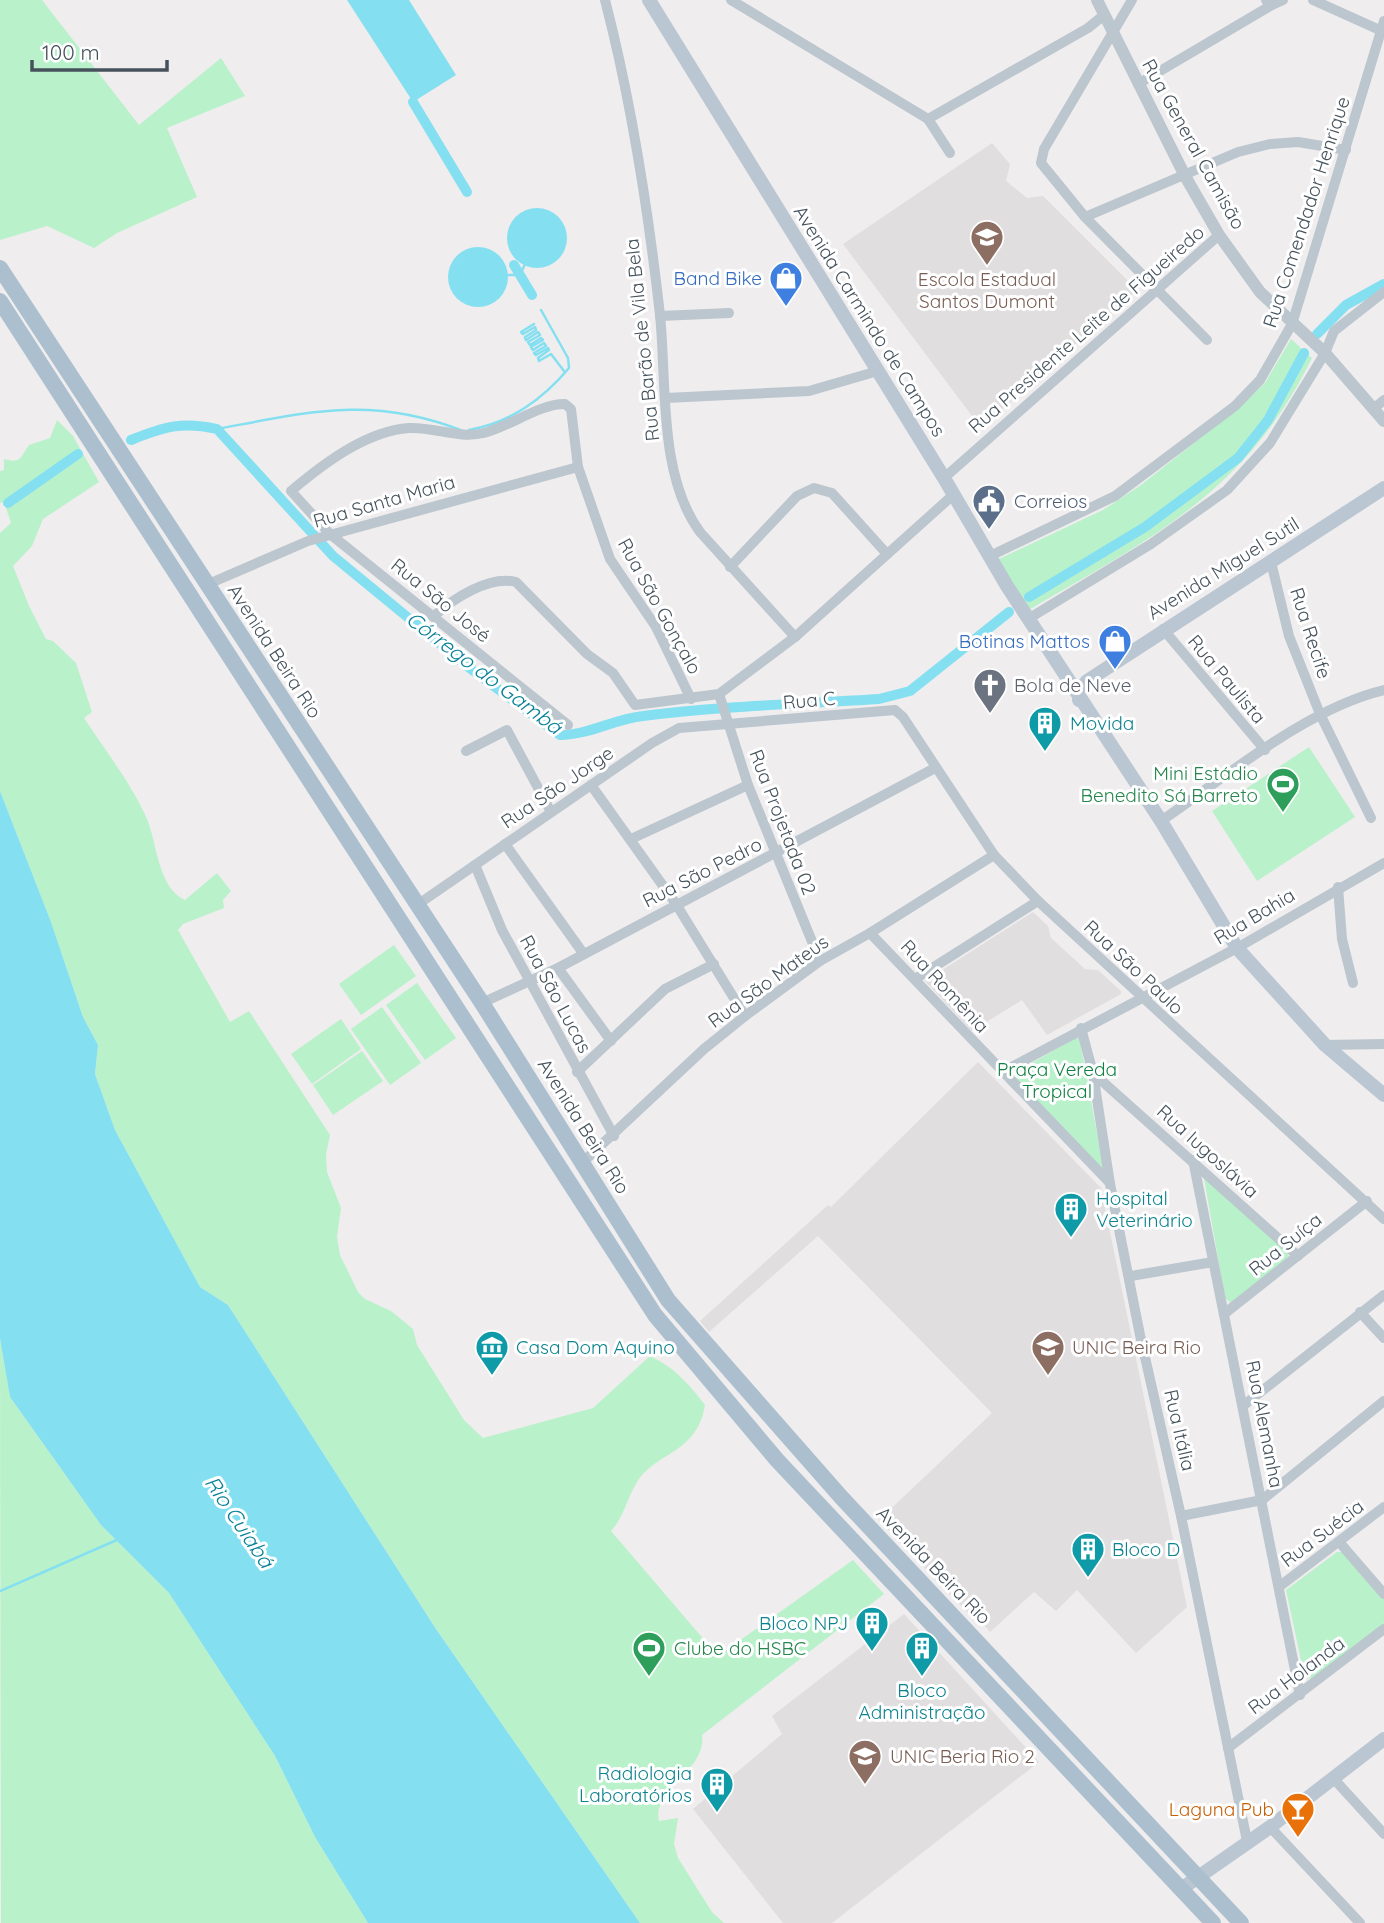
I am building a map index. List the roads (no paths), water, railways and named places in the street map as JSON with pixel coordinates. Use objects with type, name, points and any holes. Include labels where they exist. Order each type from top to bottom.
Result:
[{"type":"main road","name":"Avenida Carmindo de Campos","points":[[651,1],[1028,619],[1161,821],[1237,948],[1325,1045],[1384,1095]]},
{"type":"main road","name":"Avenida Beira Rio","points":[[0,268],[480,1000],[668,1300],[798,1449],[1241,1923]]},
{"type":"main road","name":"Avenida Beira Rio","points":[[0,301],[654,1314],[683,1352],[777,1460],[1213,1923]]},
{"type":"main road","name":"Avenida Miguel Sutil","points":[[1075,689],[1163,629],[1384,488]]},
{"type":"main road","points":[[453,1003],[458,997],[480,1000]]},
{"type":"main road","points":[[532,1123],[566,1159],[583,1162]]},
{"type":"main road","points":[[760,1439],[774,1441],[781,1430]]},
{"type":"main road","points":[[777,1460],[784,1448],[798,1449]]},
{"type":"main road","points":[[1036,1734],[1048,1729],[1052,1719]]},
{"type":"main road","points":[[1181,1889],[1270,1827],[1384,1739]]},
{"type":"street","name":"Rua Barão de Vila Bela","points":[[605,0],[636,135],[660,316],[673,462],[682,501],[694,525],[795,637]]},
{"type":"street","points":[[731,0],[928,119],[950,153]]},
{"type":"street","name":"Rua General Camisão","points":[[1097,0],[1185,176],[1219,235],[1260,292],[1325,353],[1384,421]]},
{"type":"street","points":[[1132,0],[1044,149],[1041,163],[1085,217],[1207,340]]},
{"type":"street","points":[[1138,84],[1268,3],[1283,0]]},
{"type":"street","points":[[1312,0],[1328,3],[1383,28]]},
{"type":"street","points":[[928,119],[1088,28],[1104,15]]},
{"type":"street","name":"Rua Comendador Henrique","points":[[990,556],[1115,496],[1142,479],[1235,406],[1260,380],[1292,324],[1383,28]]},
{"type":"street","points":[[1085,217],[1238,152],[1270,144],[1298,142],[1346,150]]},
{"type":"street","name":"Rua Presidente Leite de Figueiredo","points":[[944,478],[1219,235]]},
{"type":"street","points":[[1028,619],[1151,544],[1227,490],[1270,443],[1325,353],[1334,331],[1384,292]]},
{"type":"street","points":[[660,316],[729,313]]},
{"type":"street","points":[[666,398],[808,391],[878,371]]},
{"type":"street","points":[[1373,409],[1384,400]]},
{"type":"street","name":"Rua São Gonçalo","points":[[296,497],[291,491],[307,477],[366,440],[407,428],[436,429],[461,436],[479,434],[502,428],[559,404],[571,409],[578,467],[610,559],[656,628],[691,699]]},
{"type":"street","name":"Rua Santa Maria","points":[[206,585],[308,541],[578,467]]},
{"type":"street","points":[[730,567],[797,496],[814,488],[832,493],[887,554]]},
{"type":"street","points":[[434,616],[445,606],[486,585],[516,582],[587,654],[613,673],[631,703],[640,706],[720,696],[795,637],[952,496]]},
{"type":"street","name":"Rua São José","points":[[296,497],[331,534],[568,725]]},
{"type":"street","name":"Rua Recife","points":[[1271,562],[1290,636],[1320,714],[1371,818]]},
{"type":"street","name":"Rua Paulista","points":[[1163,629],[1265,750]]},
{"type":"street","points":[[1161,821],[1320,714],[1364,695],[1384,690]]},
{"type":"street","name":"Rua Projetada 02","points":[[720,696],[748,785],[820,961]]},
{"type":"street","name":"Rua C","points":[[726,720],[895,710]]},
{"type":"street","name":"Rua São Paulo","points":[[895,710],[994,855],[1038,901],[1141,999],[1384,1219]]},
{"type":"street","name":"Rua São Jorge","points":[[417,905],[679,728],[726,720]]},
{"type":"street","points":[[466,751],[507,730],[551,812]]},
{"type":"street","name":"Rua São Pedro","points":[[480,1000],[530,982],[558,968],[676,904],[776,855],[935,768]]},
{"type":"street","points":[[592,785],[676,904],[745,1016]]},
{"type":"street","points":[[631,839],[748,785]]},
{"type":"street","points":[[505,844],[583,953]]},
{"type":"street","name":"Rua São Mateus","points":[[583,1162],[614,1136],[704,1049],[745,1016],[820,961],[870,933],[994,855]]},
{"type":"street","name":"Rua Bahia","points":[[1002,1072],[1237,948],[1338,887],[1384,863]]},
{"type":"street","name":"Rua São Lucas","points":[[475,865],[502,930],[614,1136]]},
{"type":"street","points":[[1338,887],[1342,939],[1353,983]]},
{"type":"street","points":[[915,979],[1038,901]]},
{"type":"street","name":"Rua Romênia","points":[[870,933],[1110,1184]]},
{"type":"street","points":[[578,1072],[665,989],[714,964]]},
{"type":"street","points":[[558,968],[611,1041]]},
{"type":"street","name":"Rua Itália","points":[[1081,1028],[1093,1073],[1110,1184],[1131,1276],[1140,1335],[1181,1516],[1247,1841]]},
{"type":"street","points":[[1325,1045],[1384,1044]]},
{"type":"street","name":"Rua Iugoslávia","points":[[1093,1073],[1298,1256]]},
{"type":"street","name":"Rua Alemanha","points":[[1193,1160],[1300,1695]]},
{"type":"street","name":"Rua Suíça","points":[[1224,1314],[1367,1201]]},
{"type":"street","points":[[1131,1276],[1213,1262]]},
{"type":"street","points":[[1244,1405],[1384,1295]]},
{"type":"street","points":[[1360,1312],[1384,1338]]},
{"type":"street","points":[[1181,1516],[1262,1500],[1384,1401]]},
{"type":"street","name":"Rua Suécia","points":[[1280,1586],[1384,1507]]},
{"type":"street","points":[[1340,1543],[1384,1594]]},
{"type":"street","name":"Rua Holanda","points":[[1228,1748],[1384,1629]]},
{"type":"street","points":[[1333,1778],[1384,1834]]},
{"type":"street","points":[[1270,1827],[1360,1923]]},
{"type":"water","points":[[347,0],[409,0],[456,75],[413,102]]},
{"type":"water","points":[[537,208],[558,217],[567,238],[558,259],[537,268],[516,259],[507,238],[516,217]]},
{"type":"water","points":[[478,247],[499,256],[508,277],[499,298],[478,307],[457,298],[448,277],[457,256]]},
{"type":"water","name":"Rio Cuiabá","points":[[0,791],[51,922],[83,1017],[98,1045],[95,1074],[115,1130],[200,1287],[228,1305],[436,1629],[640,1923],[368,1923],[315,1837],[275,1756],[169,1593],[101,1525],[10,1397],[0,1339]]},
{"type":"waterway","points":[[413,102],[467,192]]},
{"type":"waterway","points":[[508,275],[520,275],[525,264]]},
{"type":"waterway","points":[[514,265],[532,295]]},
{"type":"waterway","name":"Córrego do Gambá","points":[[1317,334],[1346,305],[1384,284]]},
{"type":"waterway","points":[[469,430],[499,421],[525,408],[537,400],[569,368],[568,358],[541,310]]},
{"type":"waterway","points":[[534,324],[521,332],[523,334],[535,327],[536,330],[525,337],[526,340],[538,332],[540,335],[528,342],[530,345],[541,338],[543,340],[531,347],[533,350],[544,343],[546,346],[534,353],[536,355],[548,348],[549,350],[538,358],[539,361],[551,354],[564,371]]},
{"type":"waterway","name":"Córrego do Gambá","points":[[1029,597],[1145,527],[1238,458],[1268,420],[1304,353]]},
{"type":"waterway","points":[[217,429],[311,413],[369,410],[399,413],[463,431]]},
{"type":"waterway","name":"Córrego do Gambá","points":[[131,440],[173,427],[217,429],[333,556],[467,666],[560,735],[643,716],[879,699],[910,691],[1009,612]]},
{"type":"waterway","points":[[8,503],[78,454]]},
{"type":"waterway","points":[[0,1591],[119,1539]]},
{"type":"place","name":"Escola Estadual Santos Dumont","points":[[987,267]]},
{"type":"place","name":"Band Bike","points":[[786,308]]},
{"type":"place","name":"Correios","points":[[989,531]]},
{"type":"place","name":"Botinas Mattos","points":[[1115,671]]},
{"type":"place","name":"Bola de Neve","points":[[990,715]]},
{"type":"place","name":"Movida","points":[[1045,753]]},
{"type":"place","name":"Mini Estádio Benedito Sá Barreto","points":[[1283,814]]},
{"type":"place","name":"Hospital Veterinário","points":[[1071,1239]]},
{"type":"place","name":"Casa Dom Aquino","points":[[492,1377]]},
{"type":"place","name":"UNIC Beira Rio","points":[[1048,1377]]},
{"type":"place","name":"Bloco D","points":[[1088,1579]]},
{"type":"place","name":"Bloco NPJ","points":[[872,1653]]},
{"type":"place","name":"Clube do HSBC","points":[[649,1678]]},
{"type":"place","name":"Bloco Administração","points":[[922,1678]]},
{"type":"place","name":"UNIC Beria Rio 2","points":[[865,1786]]},
{"type":"place","name":"Radiologia Laboratórios","points":[[717,1814]]},
{"type":"place","name":"Laguna Pub","points":[[1298,1839]]},
{"type":"park label","name":"Praça Vereda Tropical","points":[[1057,1080]]}]
